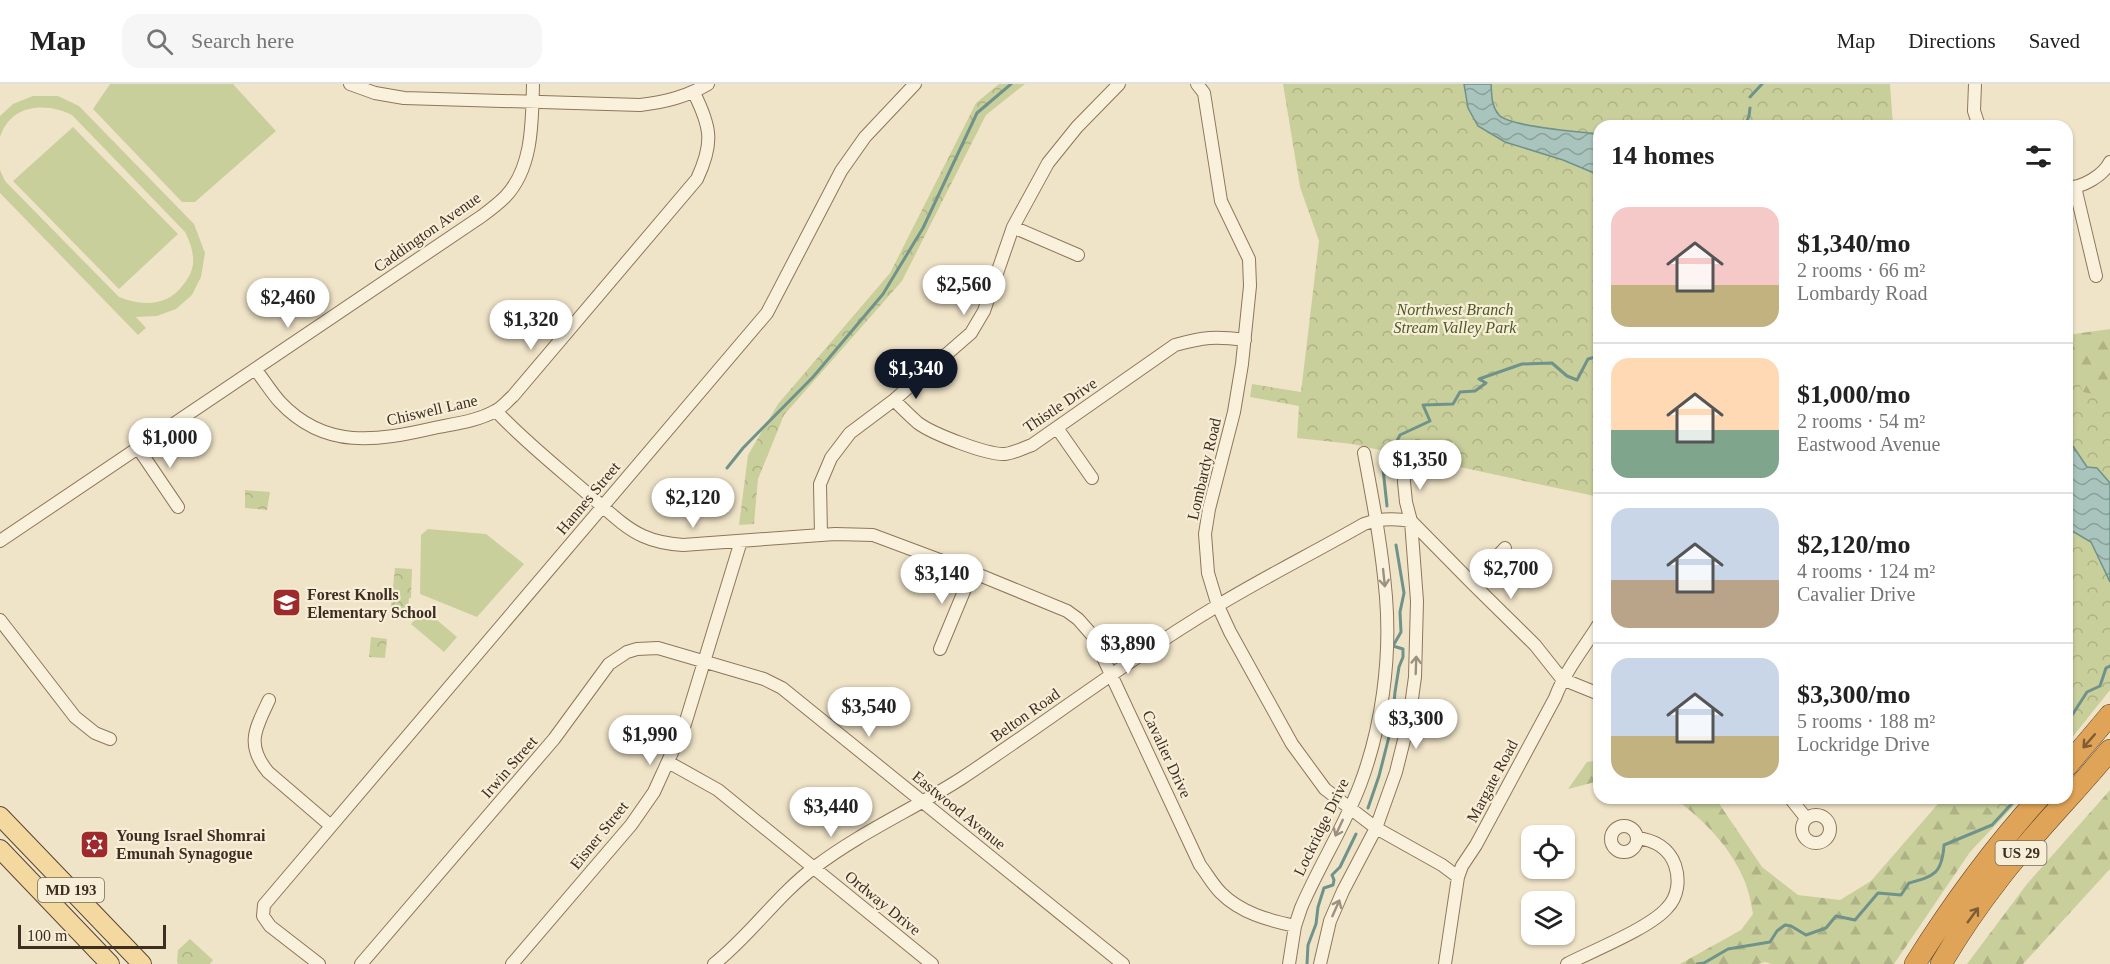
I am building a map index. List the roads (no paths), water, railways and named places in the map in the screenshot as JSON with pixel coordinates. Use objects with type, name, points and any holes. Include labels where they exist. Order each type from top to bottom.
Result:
[{"type":"highway","points":[[2073,759],[2110,715]]},
{"type":"highway","name":"US 29","points":[[2073,795],[2110,750]]},
{"type":"highway","name":"US 29","points":[[1915,964],[1973,876],[2034,804]]},
{"type":"highway","name":"US 29","points":[[1941,964],[1958,935],[1999,879],[2065,804]]},
{"type":"main road","name":"MD 193","points":[[0,816],[142,964]]},
{"type":"main road","name":"MD 193","points":[[0,849],[110,964]]},
{"type":"main road","points":[[24,875],[41,858]]},
{"type":"street","points":[[350,84],[375,93],[404,98],[640,105],[667,101],[694,93],[708,84]]},
{"type":"street","name":"Caddington Avenue","points":[[0,541],[483,216],[506,196],[519,176],[528,153],[532,84]]},
{"type":"street","name":"Hannes Street","points":[[319,964],[270,926],[263,916],[264,905],[767,313],[841,171],[865,137],[915,84]]},
{"type":"street","points":[[821,535],[820,484],[831,458],[850,434],[894,400],[971,333],[984,311],[1013,227],[1048,163],[1077,127],[1119,84]]},
{"type":"street","name":"Lombardy Road","points":[[1197,84],[1204,93],[1221,201],[1249,259],[1250,286],[1245,340],[1234,412],[1209,509],[1205,534],[1208,573],[1218,606],[1292,744],[1325,789],[1376,828],[1442,865],[1458,877]]},
{"type":"street","points":[[1975,84],[1974,111],[1977,120]]},
{"type":"street","name":"Chiswell Lane","points":[[255,369],[281,403],[305,423],[326,433],[356,440],[393,437],[472,419],[495,411],[513,396],[697,179],[706,161],[710,142],[704,115],[694,93]]},
{"type":"street","points":[[2073,187],[2100,175],[2110,162]]},
{"type":"street","points":[[2073,195],[2096,276]]},
{"type":"street","points":[[1013,227],[1078,255]]},
{"type":"street","name":"Thistle Drive","points":[[894,400],[927,429],[969,445],[1008,454],[1032,445],[1175,345],[1202,337],[1245,340]]},
{"type":"street","name":"Cavalier Drive","points":[[495,411],[603,506],[643,536],[664,543],[683,545],[821,535],[873,535],[1067,611],[1078,619],[1093,636],[1200,866],[1220,892],[1241,908],[1254,915],[1295,926]]},
{"type":"street","points":[[1057,428],[1092,478]]},
{"type":"street","points":[[138,448],[178,507]]},
{"type":"street","name":"Lockridge Drive","points":[[1289,964],[1295,926],[1310,886],[1360,786],[1380,710],[1387,642],[1386,599],[1376,520],[1364,453]]},
{"type":"street","points":[[1320,964],[1330,921],[1376,828],[1396,772],[1408,720],[1415,677],[1417,601],[1412,521],[1406,502],[1405,464]]},
{"type":"street","name":"Belton Road","points":[[714,964],[729,952],[779,898],[814,867],[869,830],[923,801],[986,762],[1112,674],[1218,606],[1364,525],[1376,520],[1395,518],[1412,521]]},
{"type":"street","points":[[1412,521],[1535,645],[1562,679],[1593,692]]},
{"type":"street","name":"Eisner Street","points":[[512,964],[631,825],[654,792],[685,724],[741,541]]},
{"type":"street","points":[[1472,583],[1505,548]]},
{"type":"street","points":[[940,649],[972,572]]},
{"type":"street","points":[[0,620],[75,717],[95,733],[110,739]]},
{"type":"street","name":"Margate Road","points":[[1444,964],[1458,877],[1462,866],[1476,845],[1562,679],[1593,634]]},
{"type":"street","name":"Irwin Street","points":[[361,964],[554,740],[609,664],[627,652],[658,648],[705,661]]},
{"type":"street","name":"Eastwood Avenue","points":[[705,661],[764,679],[782,687],[1123,964]]},
{"type":"street","points":[[269,700],[255,732],[254,743],[261,763],[268,772],[331,826]]},
{"type":"street","name":"Ordway Drive","points":[[668,762],[718,790],[814,867],[917,959],[932,964]]},
{"type":"street","points":[[1795,804],[1806,819]]},
{"type":"street","points":[[1567,964],[1645,925],[1666,910],[1674,899],[1678,888],[1676,867],[1672,857],[1653,840],[1637,838]]},
{"type":"water","points":[[1464,84],[1491,84],[1495,108],[1499,115],[1506,119],[1546,128],[1593,133],[1593,172],[1563,160],[1505,142],[1478,126],[1468,108]]},
{"type":"water","points":[[2073,446],[2087,467],[2097,468],[2110,483],[2110,582],[2091,542],[2073,532]]},
{"type":"waterway","points":[[727,468],[743,448],[813,377],[883,294],[923,228],[977,113],[1011,84]]},
{"type":"waterway","points":[[1750,97],[1762,84]]},
{"type":"waterway","points":[[1747,120],[1750,108]]},
{"type":"waterway","points":[[1387,506],[1383,469],[1400,435],[1430,421],[1423,405],[1453,404],[1460,392],[1475,391],[1486,383],[1479,379],[1522,364],[1552,363],[1567,376],[1577,380],[1588,359],[1593,358]]},
{"type":"waterway","points":[[1368,808],[1392,725],[1399,667],[1403,657],[1403,649],[1393,646],[1401,632],[1400,612],[1404,593],[1396,545]]},
{"type":"waterway","points":[[2073,714],[2087,692],[2100,686],[2106,668],[2110,666]]},
{"type":"waterway","points":[[1697,964],[1704,963],[1728,949],[1770,942],[1777,931],[1785,925],[1806,935],[1826,928],[1836,916],[1855,920],[1878,893],[1901,895],[1909,883],[1931,876],[1939,868],[1944,845],[1992,825],[2011,804]]},
{"type":"waterway","points":[[1307,964],[1308,945],[1316,924],[1324,888],[1333,885],[1332,875],[1340,867],[1356,834]]},
{"type":"place","name":"Forest Knolls Elementary School","points":[[286,603]]},
{"type":"place","name":"Young Israel Shomrai Emunah Synagogue","points":[[95,844]]},
{"type":"park label","name":"Northwest Branch Stream Valley Park","points":[[1455,318]]}]
